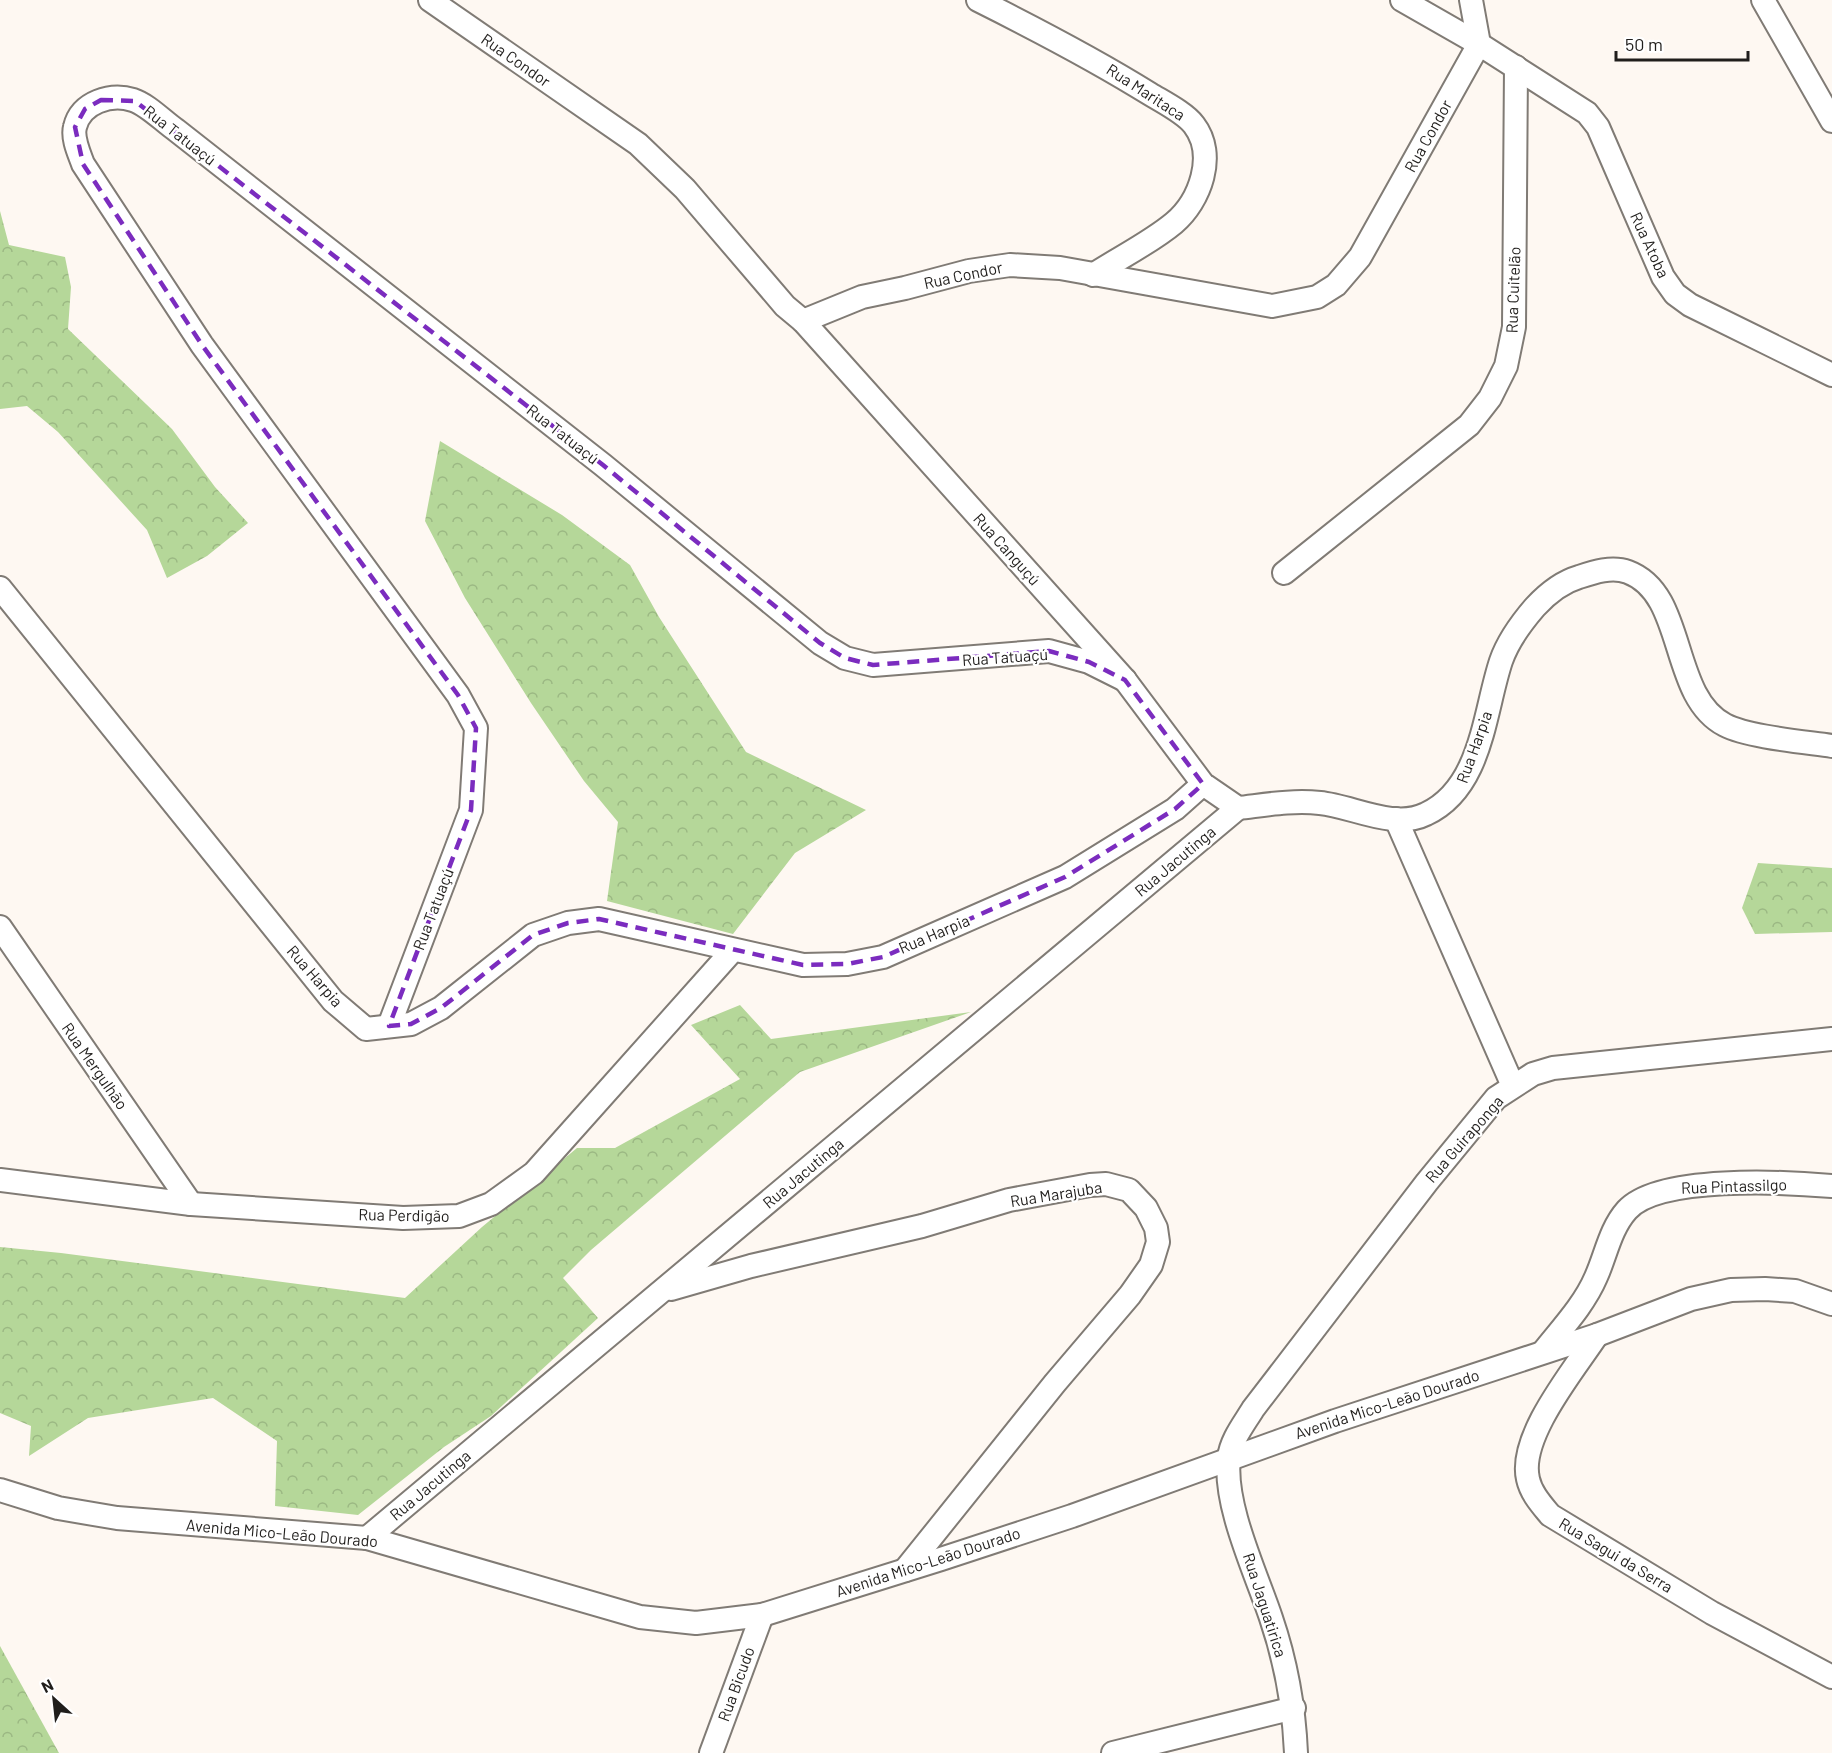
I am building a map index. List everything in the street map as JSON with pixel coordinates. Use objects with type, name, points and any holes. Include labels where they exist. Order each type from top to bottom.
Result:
[{"type":"street","name":"Rua Condor","points":[[430,0],[638,144],[685,189],[785,306],[803,321],[862,297],[969,271],[1020,266],[1060,267],[1093,275],[1272,306],[1317,297],[1336,285],[1360,257],[1479,44]]},
{"type":"street","name":"Rua Maritaca","points":[[978,0],[1090,56],[1163,102],[1194,124],[1205,147],[1203,174],[1195,197],[1174,222],[1093,275]]},
{"type":"street","points":[[1402,0],[1516,67]]},
{"type":"street","points":[[1472,0],[1479,44]]},
{"type":"street","points":[[1763,0],[1832,121]]},
{"type":"street","name":"Rua Atoba","points":[[1516,67],[1587,113],[1598,127],[1663,277],[1675,294],[1690,305],[1832,375]]},
{"type":"street","name":"Rua Cuitelão","points":[[1284,573],[1469,425],[1490,398],[1506,366],[1514,327],[1516,67]]},
{"type":"street","name":"Rua Tatuaçú","points":[[389,1026],[471,810],[476,728],[458,695],[202,345],[83,164],[75,139],[75,127],[86,109],[101,100],[118,97],[135,101],[176,130],[267,204],[603,465],[820,643],[845,658],[873,665],[1048,651],[1089,662],[1125,680]]},
{"type":"street","name":"Rua Canguçú","points":[[803,321],[1125,680],[1203,783]]},
{"type":"street","name":"Rua Harpia","points":[[1238,808],[1283,802],[1320,803],[1396,819],[1425,815],[1461,786],[1482,733],[1502,658],[1522,622],[1545,597],[1570,580],[1602,570],[1628,572],[1651,588],[1669,621],[1690,686],[1708,710],[1725,725],[1775,738],[1832,746]]},
{"type":"street","name":"Rua Harpia","points":[[0,588],[333,1001],[366,1029],[411,1024],[441,1008],[533,935],[568,923],[599,919],[803,965],[847,964],[883,957],[1065,877],[1175,808],[1203,783]]},
{"type":"street","points":[[1203,783],[1238,808]]},
{"type":"street","name":"Rua Jacutinga","points":[[367,1538],[1238,808]]},
{"type":"street","points":[[1396,819],[1513,1086]]},
{"type":"street","name":"Rua Mergulhão","points":[[0,927],[191,1204]]},
{"type":"street","name":"Rua Perdigão","points":[[0,1179],[191,1204],[403,1218],[459,1216],[492,1204],[534,1173],[733,950]]},
{"type":"street","name":"Rua Guiraponga","points":[[1229,1458],[1236,1435],[1253,1409],[1426,1182],[1496,1098],[1513,1086],[1533,1074],[1553,1068],[1832,1040]]},
{"type":"street","name":"Rua Marajuba","points":[[661,1291],[751,1266],[922,1226],[1009,1200],[1090,1185],[1106,1184],[1129,1190],[1146,1208],[1156,1228],[1158,1242],[1151,1265],[1130,1295],[1055,1383],[905,1570]]},
{"type":"street","name":"Rua Pintassilgo","points":[[1543,1352],[1586,1298],[1613,1231],[1627,1210],[1644,1197],[1664,1190],[1701,1185],[1832,1186]]},
{"type":"street","name":"Avenida Mico-Leão Dourado","points":[[0,1490],[58,1508],[117,1518],[367,1538],[640,1617],[696,1623],[762,1615],[1072,1516],[1229,1458],[1598,1335],[1691,1299],[1731,1290],[1795,1291],[1832,1304]]},
{"type":"street","name":"Rua Sagui da Serra","points":[[1598,1335],[1539,1423],[1529,1447],[1526,1464],[1528,1481],[1537,1499],[1550,1515],[1702,1607],[1832,1677]]},
{"type":"street","name":"Rua Jaguatirica","points":[[1229,1458],[1231,1497],[1271,1619],[1294,1708],[1296,1753]]},
{"type":"street","name":"Rua Bicudo","points":[[711,1753],[762,1615]]},
{"type":"street","points":[[1113,1753],[1294,1708]]},
{"type":"highlighted area","points":[[101,100],[135,101],[603,465],[820,643],[845,658],[873,665],[1049,651],[1089,662],[1125,680],[1203,784],[1175,809],[1065,877],[883,957],[847,964],[803,965],[599,919],[568,923],[533,935],[441,1008],[411,1024],[389,1026],[471,810],[476,728],[458,695],[202,345],[83,164],[75,127],[85,109]]},
{"type":"green space","points":[[0,211],[9,245],[65,257],[71,287],[68,329],[172,429],[215,487],[248,523],[207,556],[167,578],[147,530],[58,432],[27,406],[0,409]]},
{"type":"green space","points":[[440,441],[562,515],[630,565],[659,617],[746,752],[866,810],[795,853],[733,934],[607,901],[618,822],[584,781],[531,703],[465,598],[425,521]]},
{"type":"green space","points":[[1758,863],[1832,868],[1832,932],[1755,934],[1742,908]]},
{"type":"green space","points":[[740,1005],[771,1039],[971,1012],[800,1072],[591,1250],[563,1278],[598,1318],[491,1416],[444,1447],[358,1515],[275,1506],[277,1441],[213,1398],[88,1418],[29,1456],[31,1426],[0,1413],[0,1247],[405,1298],[482,1227],[577,1148],[615,1148],[740,1079],[691,1025]]},
{"type":"green space","points":[[0,1646],[59,1753],[0,1753]]}]
